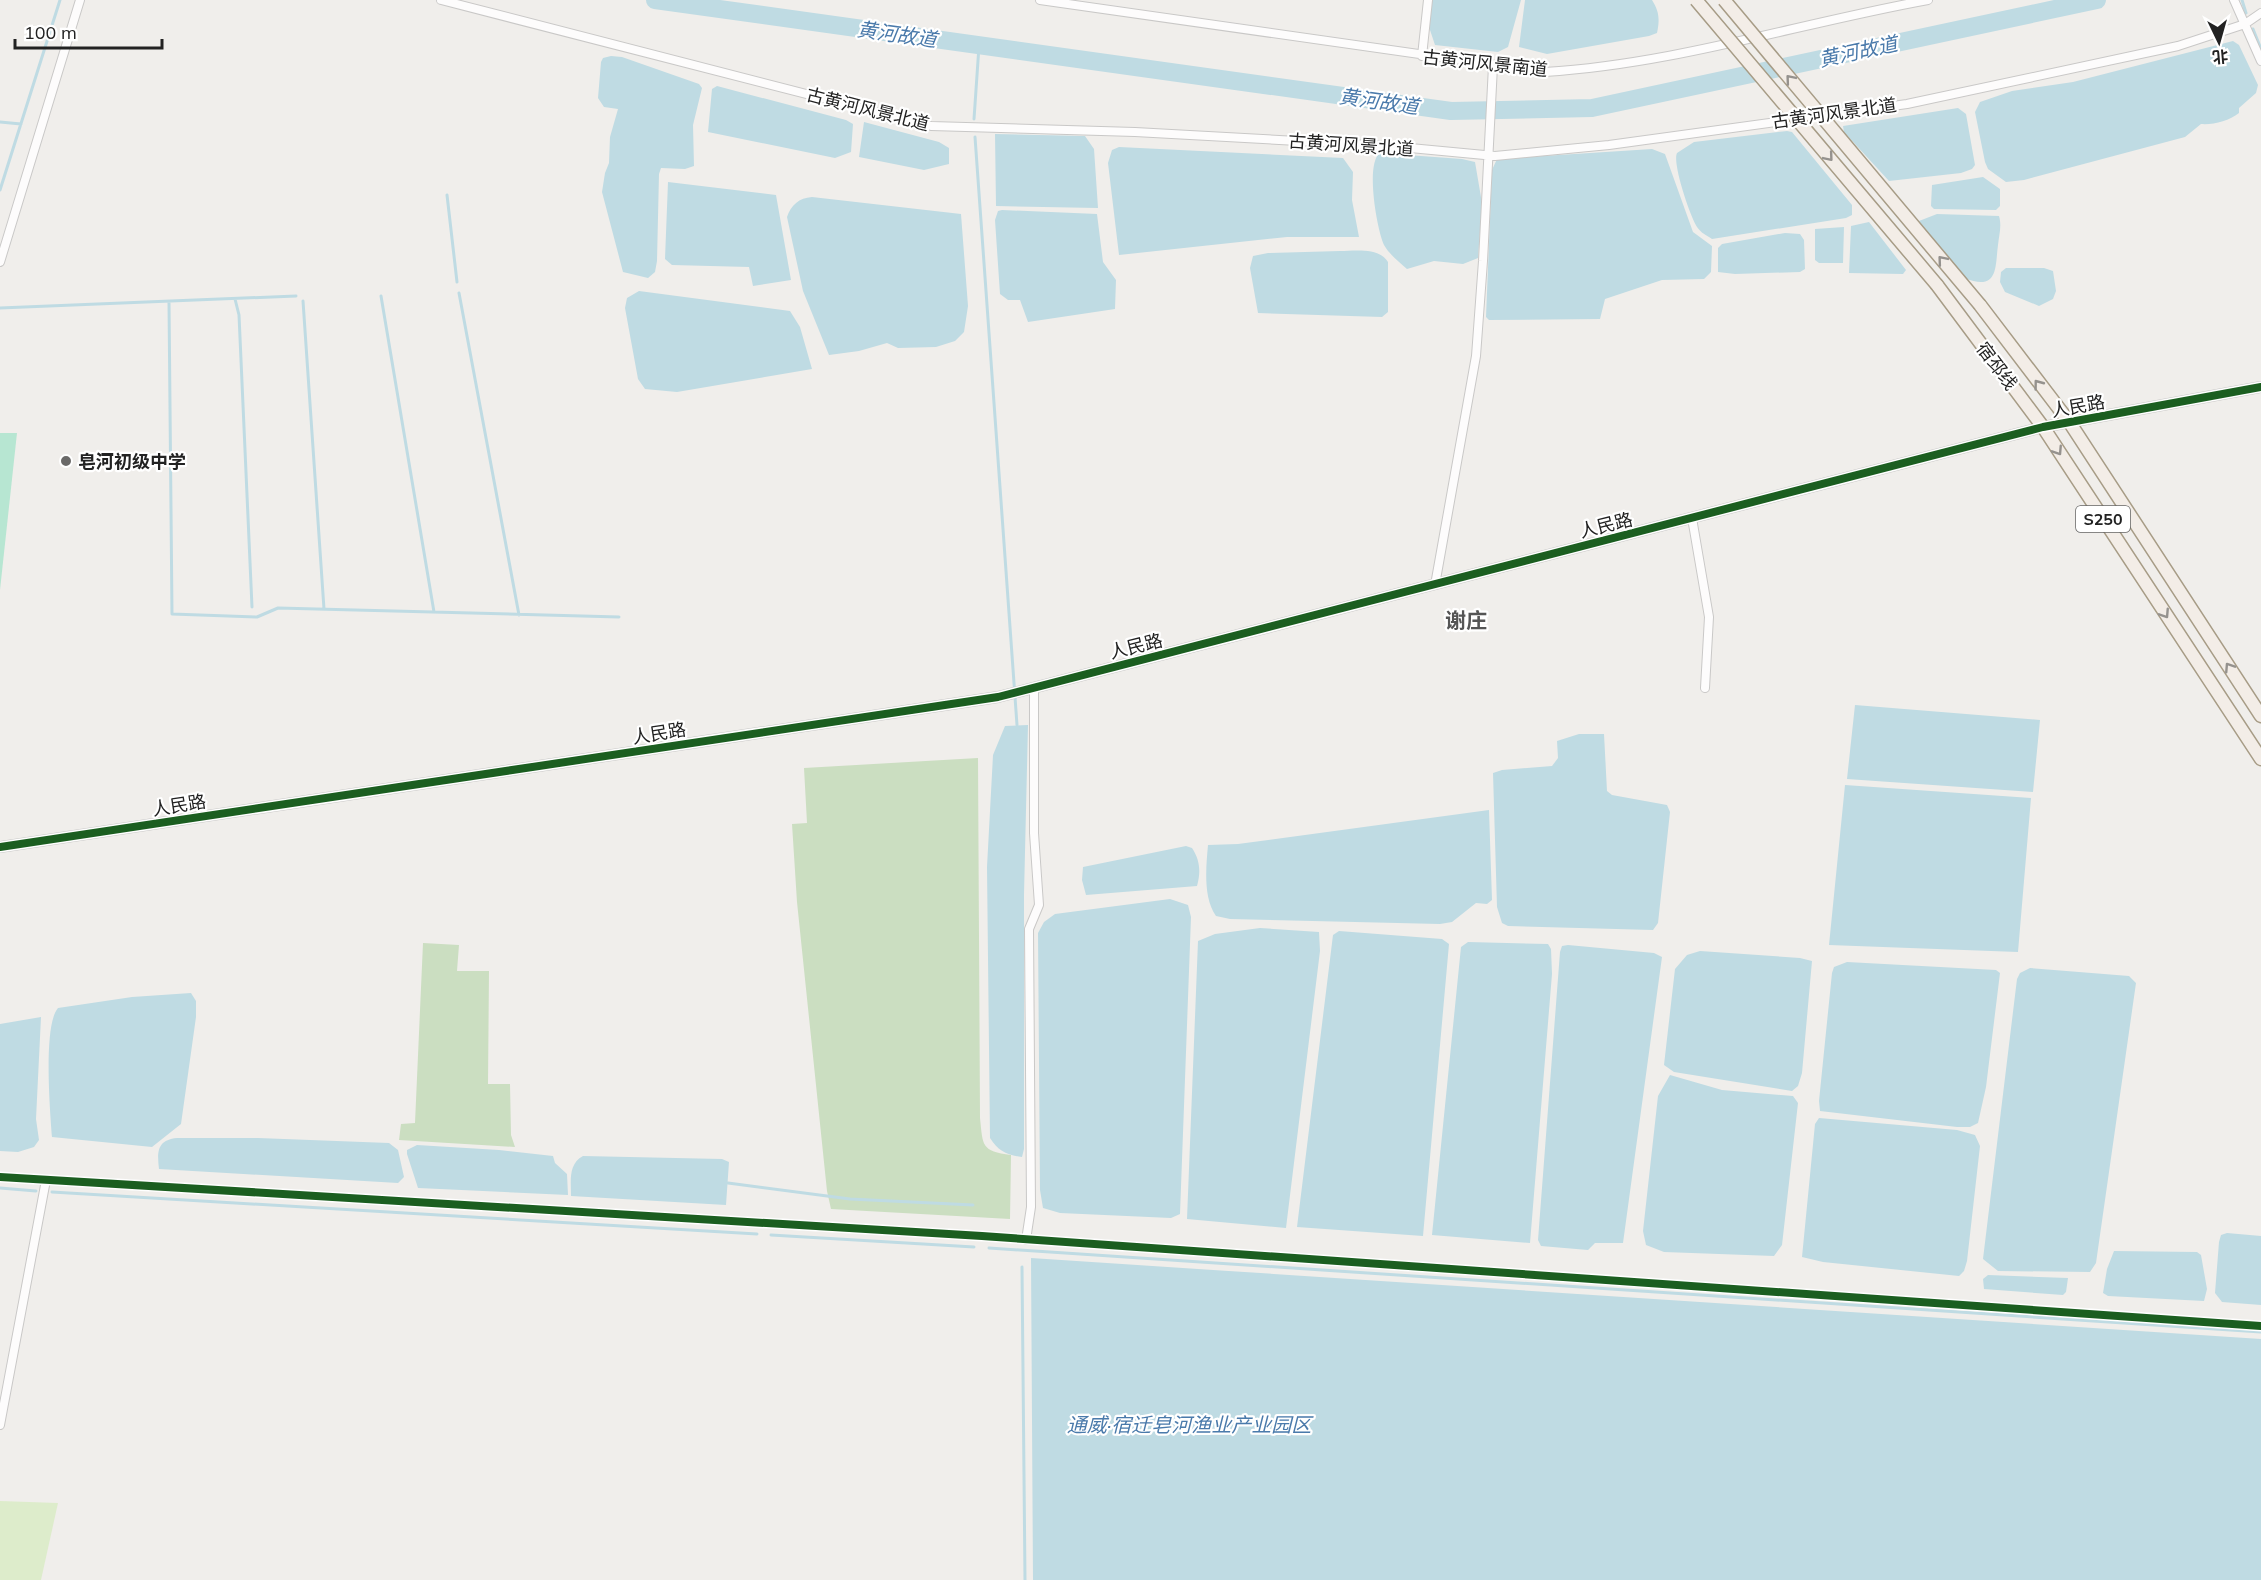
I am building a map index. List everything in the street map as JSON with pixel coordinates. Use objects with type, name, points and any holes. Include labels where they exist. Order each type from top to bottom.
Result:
[{"type":"main road","name":"宿邳线","points":[[1696,0],[1937,285],[2043,428],[2261,759]]},
{"type":"main road","name":"宿邳线","points":[[1724,0],[1980,305],[2070,423],[2261,716]]},
{"type":"street","points":[[0,262],[80,0]]},
{"type":"street","name":"古黄河风景北道","points":[[441,0],[931,126],[1147,133],[1389,146],[1488,156],[1609,145],[1907,104],[2178,46],[2245,24],[2261,13]]},
{"type":"street","name":"古黄河风景南道","points":[[1040,0],[1422,56],[1492,70],[1545,72],[1591,69],[1671,56],[1857,13],[1928,0]]},
{"type":"street","points":[[1422,56],[1428,0]]},
{"type":"street","points":[[2235,3],[2261,61]]},
{"type":"street","points":[[1435,585],[1476,356],[1492,70]]},
{"type":"street","name":"人民路","points":[[0,847],[1014,693],[2043,428],[2261,387]]},
{"type":"street","points":[[1692,518],[1709,617],[1705,688]]},
{"type":"street","points":[[1026,1240],[1031,1207],[1029,929],[1039,905],[1034,833],[1034,688]]},
{"type":"street","points":[[0,1178],[1026,1240],[2261,1326]]},
{"type":"street","points":[[0,1425],[46,1180]]},
{"type":"green space","points":[[0,433],[17,433],[0,590]]},
{"type":"green space","points":[[978,758],[980,1118],[985,1146],[1011,1155],[1010,1219],[831,1209],[827,1191],[797,902],[792,824],[807,823],[804,768]]},
{"type":"green space","points":[[423,943],[459,945],[457,971],[489,971],[488,1084],[510,1084],[511,1135],[515,1147],[399,1140],[401,1124],[415,1123]]},
{"type":"green space","points":[[0,1501],[58,1503],[41,1580],[0,1580]]},
{"type":"water","points":[[1432,0],[1521,0],[1508,47],[1498,52],[1435,45],[1429,27]]},
{"type":"water","points":[[1525,0],[1652,0],[1658,15],[1657,33],[1547,54],[1519,47]]},
{"type":"water","points":[[2233,41],[2239,45],[2258,85],[2256,93],[2239,108],[2239,113],[2231,118],[2216,123],[2201,124],[2185,137],[2024,180],[2006,182],[1988,169],[1975,112],[1980,102],[2012,91],[2073,82]]},
{"type":"water","points":[[622,57],[699,84],[702,88],[693,125],[694,166],[685,169],[661,168],[659,174],[657,261],[655,272],[648,278],[623,272],[602,192],[609,163],[610,137],[618,109],[604,107],[598,98],[601,62],[603,58]]},
{"type":"water","points":[[717,86],[846,120],[853,124],[851,152],[835,158],[708,132],[712,89]]},
{"type":"water","points":[[1958,108],[1966,114],[1975,165],[1972,169],[1961,173],[1889,181],[1844,132],[1843,126]]},
{"type":"water","points":[[864,122],[939,142],[949,148],[949,164],[924,170],[859,157]]},
{"type":"water","points":[[1792,132],[1852,205],[1852,215],[1846,218],[1712,239],[1702,232],[1694,221],[1682,190],[1677,167],[1677,153],[1694,142]]},
{"type":"water","points":[[995,134],[1085,136],[1094,149],[1098,208],[996,206]]},
{"type":"water","points":[[1119,147],[1343,158],[1353,172],[1352,200],[1359,237],[1287,237],[1119,255],[1108,163],[1112,150]]},
{"type":"water","points":[[1652,149],[1665,154],[1693,232],[1712,246],[1711,272],[1704,279],[1662,280],[1605,299],[1600,319],[1489,320],[1486,317],[1492,170],[1497,159]]},
{"type":"water","points":[[1380,153],[1475,162],[1482,203],[1478,258],[1463,264],[1434,261],[1407,269],[1391,255],[1381,237],[1374,197],[1373,169]]},
{"type":"water","points":[[1983,177],[2000,189],[2000,206],[1996,210],[1934,209],[1931,206],[1932,185]]},
{"type":"water","points":[[668,182],[776,195],[791,280],[753,286],[749,267],[672,265],[665,259]]},
{"type":"water","points":[[812,197],[961,214],[968,306],[964,332],[955,341],[936,347],[898,348],[887,343],[859,351],[829,355],[803,291],[787,217],[796,203]]},
{"type":"water","points":[[998,211],[1097,214],[1103,262],[1116,280],[1115,309],[1028,322],[1020,300],[1008,300],[1000,294],[995,220]]},
{"type":"water","points":[[1937,214],[1999,216],[2000,227],[1995,269],[1989,280],[1975,282],[1964,278],[1921,226],[1919,221]]},
{"type":"water","points":[[1869,222],[1906,270],[1903,274],[1849,273],[1851,226]]},
{"type":"water","points":[[1844,227],[1843,263],[1819,263],[1815,260],[1815,229]]},
{"type":"water","points":[[1785,233],[1800,234],[1804,240],[1805,269],[1800,272],[1735,274],[1718,272],[1718,248],[1722,244]]},
{"type":"water","points":[[1359,251],[1379,254],[1388,262],[1388,312],[1382,317],[1258,313],[1250,268],[1253,256],[1268,253]]},
{"type":"water","points":[[2006,268],[2044,268],[2053,271],[2056,291],[2053,299],[2039,306],[2005,292],[2000,282],[2001,272]]},
{"type":"water","points":[[639,291],[790,311],[800,327],[812,369],[677,392],[645,389],[638,379],[625,308],[627,298]]},
{"type":"water","points":[[1855,705],[2040,720],[2033,792],[1847,779]]},
{"type":"water","points":[[1028,725],[1024,895],[1024,1149],[1022,1157],[1003,1152],[990,1138],[987,867],[993,755],[1005,726]]},
{"type":"water","points":[[1579,734],[1604,734],[1607,791],[1612,795],[1667,805],[1670,812],[1658,923],[1653,930],[1508,926],[1502,923],[1497,907],[1493,773],[1502,770],[1552,766],[1558,758],[1557,741]]},
{"type":"water","points":[[1845,785],[2031,798],[2018,952],[1829,945]]},
{"type":"water","points":[[1489,810],[1492,900],[1487,904],[1476,903],[1452,922],[1440,924],[1230,919],[1216,916],[1212,909],[1206,882],[1208,845],[1238,844]]},
{"type":"water","points":[[1186,846],[1192,848],[1198,862],[1197,886],[1086,895],[1082,880],[1083,867]]},
{"type":"water","points":[[1170,899],[1188,905],[1191,917],[1180,1214],[1171,1218],[1060,1213],[1043,1208],[1040,1190],[1038,933],[1044,922],[1055,914]]},
{"type":"water","points":[[1260,928],[1319,932],[1320,951],[1286,1228],[1187,1219],[1198,941],[1215,934]]},
{"type":"water","points":[[1339,931],[1442,939],[1449,944],[1423,1236],[1297,1227],[1333,935]]},
{"type":"water","points":[[1468,942],[1548,944],[1551,949],[1552,974],[1530,1243],[1432,1235],[1461,947]]},
{"type":"water","points":[[1562,946],[1654,953],[1662,957],[1623,1243],[1595,1243],[1588,1250],[1541,1246],[1538,1240],[1560,952]]},
{"type":"water","points":[[1700,951],[1800,958],[1812,961],[1802,1073],[1798,1086],[1792,1091],[1674,1072],[1664,1065],[1675,969],[1687,955]]},
{"type":"water","points":[[1847,962],[1996,970],[2000,973],[1986,1087],[1978,1123],[1970,1127],[1957,1127],[1820,1111],[1819,1101],[1832,973],[1834,967]]},
{"type":"water","points":[[2030,968],[2129,976],[2136,983],[2096,1263],[2090,1272],[1998,1271],[1983,1259],[2017,979],[2020,973]]},
{"type":"water","points":[[191,993],[196,1001],[196,1017],[181,1124],[152,1147],[52,1137],[49,1049],[53,1017],[58,1008],[132,997]]},
{"type":"water","points":[[41,1017],[36,1119],[39,1140],[34,1147],[18,1152],[0,1151],[0,1024]]},
{"type":"water","points":[[1670,1075],[1722,1090],[1793,1096],[1798,1103],[1782,1245],[1774,1256],[1664,1252],[1646,1245],[1643,1231],[1658,1096]]},
{"type":"water","points":[[1819,1118],[1957,1130],[1975,1135],[1980,1146],[1967,1261],[1964,1271],[1959,1276],[1823,1262],[1802,1257],[1815,1124]]},
{"type":"water","points":[[177,1138],[258,1138],[389,1143],[398,1150],[404,1177],[398,1183],[159,1169],[158,1157],[162,1144]]},
{"type":"water","points":[[417,1145],[553,1156],[555,1163],[567,1174],[568,1195],[418,1188],[407,1154],[407,1150]]},
{"type":"water","points":[[583,1156],[722,1159],[729,1162],[726,1205],[571,1196],[573,1168],[578,1159]]},
{"type":"water","points":[[2227,1233],[2261,1236],[2261,1305],[2222,1302],[2215,1293],[2219,1242],[2221,1235]]},
{"type":"water","points":[[2114,1251],[2197,1252],[2201,1255],[2207,1289],[2204,1301],[2108,1296],[2103,1293],[2107,1269]]},
{"type":"water","name":"通威·宿迁皂河渔业产业园区","points":[[1031,1258],[2261,1339],[2261,1580],[1033,1580]]},
{"type":"water","points":[[1988,1275],[2068,1278],[2066,1292],[2063,1295],[1984,1289],[1983,1279]]},
{"type":"waterway","points":[[0,190],[60,0]]},
{"type":"waterway","name":"黄河故道","points":[[655,0],[1451,111],[1592,108],[2097,0]]},
{"type":"waterway","points":[[2242,0],[2246,13]]},
{"type":"waterway","points":[[2253,29],[2261,49]]},
{"type":"waterway","points":[[974,119],[979,46]]},
{"type":"waterway","points":[[0,122],[21,124]]},
{"type":"waterway","points":[[975,137],[1017,725]]},
{"type":"waterway","points":[[447,195],[457,282]]},
{"type":"waterway","points":[[459,293],[519,615]]},
{"type":"waterway","points":[[0,308],[296,296]]},
{"type":"waterway","points":[[381,296],[434,612]]},
{"type":"waterway","points":[[235,299],[239,315],[252,607]]},
{"type":"waterway","points":[[303,301],[324,609]]},
{"type":"waterway","points":[[169,302],[172,614],[257,617],[278,608],[619,617]]},
{"type":"waterway","points":[[728,1183],[850,1199],[973,1205]]},
{"type":"waterway","points":[[0,1188],[36,1191]]},
{"type":"waterway","points":[[52,1192],[757,1234]]},
{"type":"waterway","points":[[771,1235],[974,1247]]},
{"type":"waterway","points":[[989,1248],[2261,1332]]},
{"type":"waterway","points":[[1022,1267],[1025,1580]]},
{"type":"cycle path","points":[[0,847],[998,697],[2043,427],[2261,387]]},
{"type":"cycle path","points":[[0,1177],[982,1236],[2261,1326]]},
{"type":"place","name":"皂河初级中学","points":[[66,461]]},
{"type":"district","name":"谢庄","points":[[1466,620]]}]
